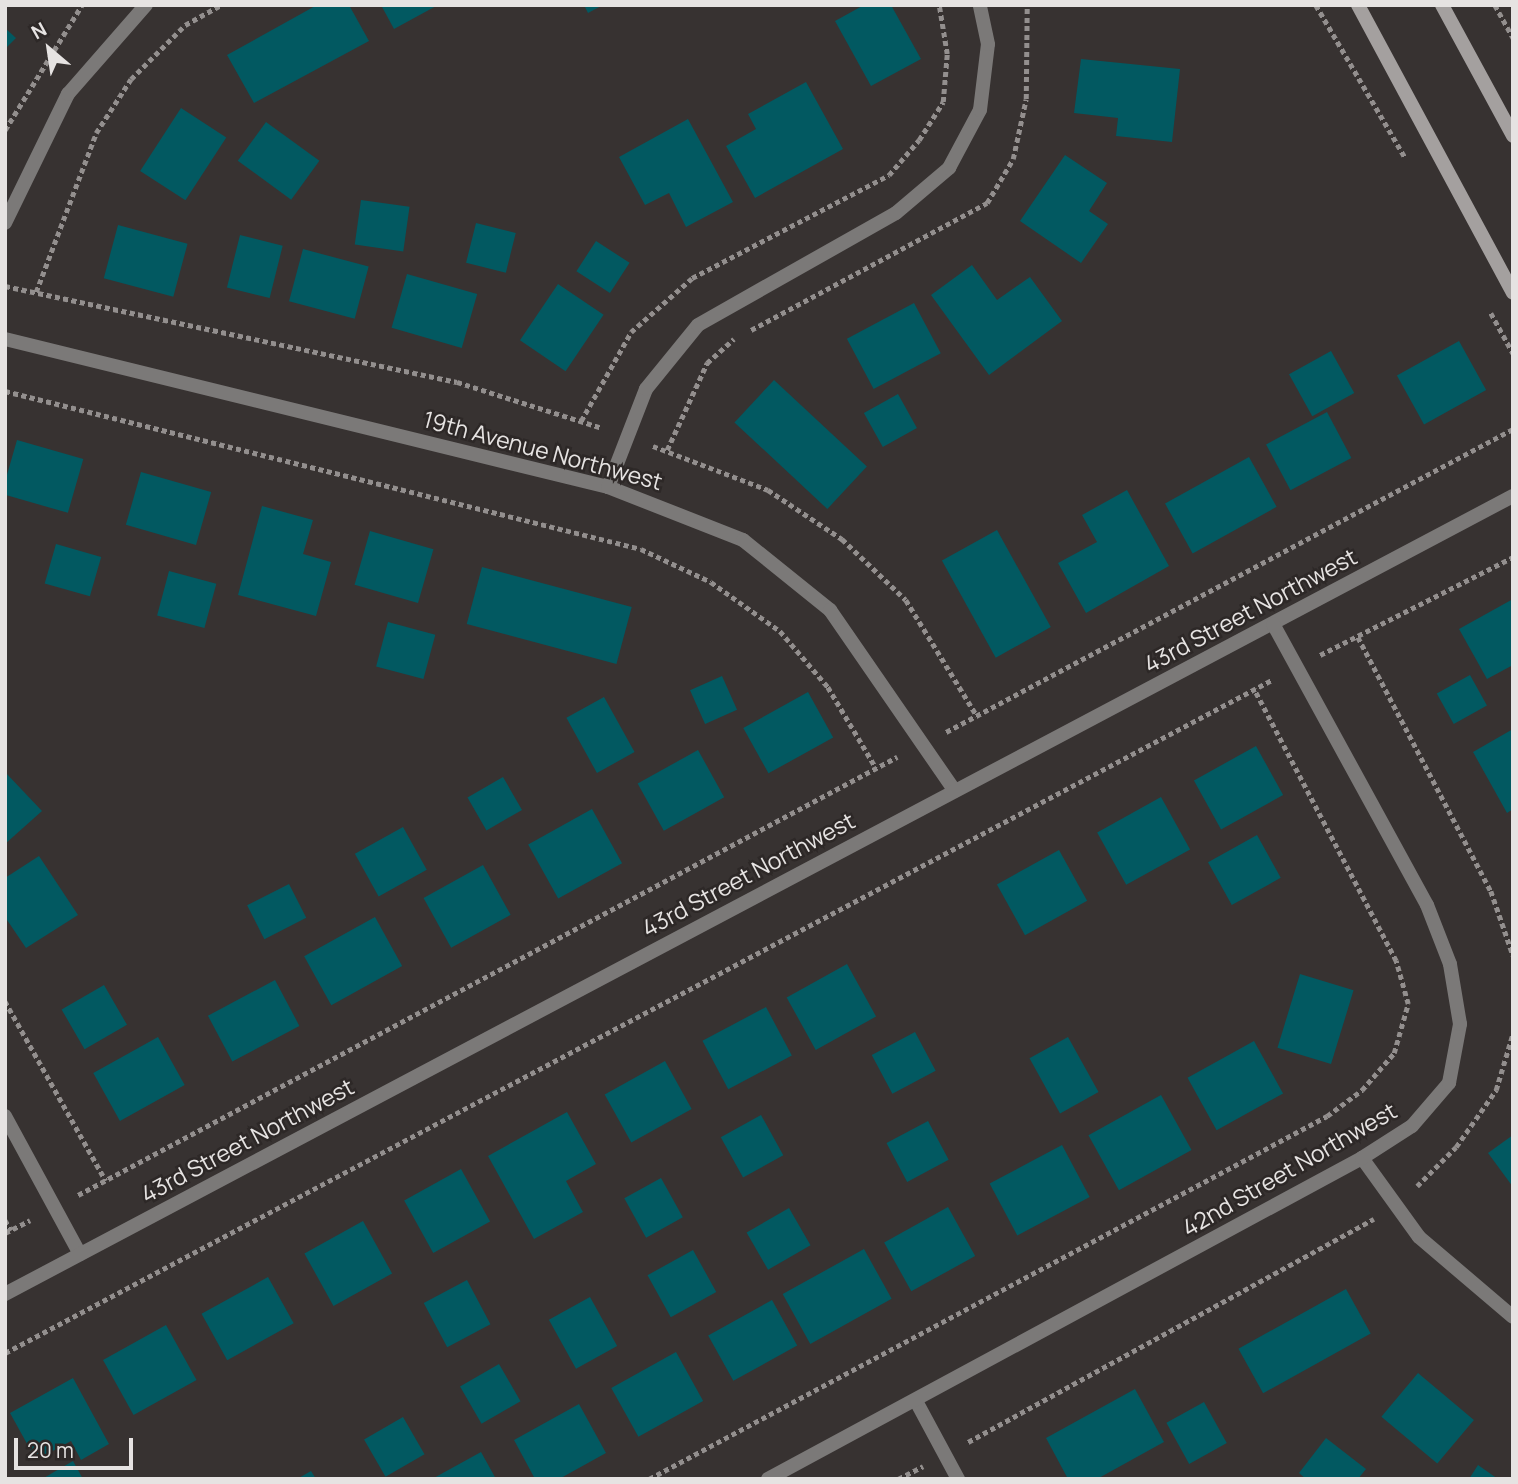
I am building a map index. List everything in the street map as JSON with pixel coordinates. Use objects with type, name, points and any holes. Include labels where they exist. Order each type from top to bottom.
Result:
[{"type":"main road","points":[[1358,5],[1513,293]]},
{"type":"main road","points":[[1442,5],[1513,136]]},
{"type":"street","points":[[5,223],[68,94],[146,5]]},
{"type":"street","points":[[608,487],[646,389],[698,325],[897,213],[949,168],[980,110],[988,71],[980,5]]},
{"type":"street","name":"19th Avenue Northwest","points":[[5,339],[608,487],[743,540],[814,592],[860,647],[954,790]]},
{"type":"street","name":"43rd Street Northwest","points":[[5,1294],[1513,496]]},
{"type":"street","name":"42nd Street Northwest","points":[[768,1479],[1363,1158],[1412,1126],[1449,1083],[1460,1024],[1450,964],[1427,905],[1273,624]]},
{"type":"street","points":[[5,1116],[80,1254]]},
{"type":"street","points":[[1363,1158],[1393,1209],[1465,1280],[1513,1317]]},
{"type":"street","points":[[916,1401],[958,1479]]},
{"type":"path","points":[[5,130],[82,5]]},
{"type":"path","points":[[36,292],[96,133],[131,79],[185,25],[222,5]]},
{"type":"path","points":[[5,286],[457,382],[581,421],[631,332],[692,278],[897,166],[943,102],[947,54],[939,5]]},
{"type":"path","points":[[1316,5],[1408,162]]},
{"type":"path","points":[[1495,5],[1513,38]]},
{"type":"path","points":[[1487,305],[1513,353]]},
{"type":"path","points":[[5,391],[640,549],[712,582],[780,631],[828,687],[876,768],[106,1181],[5,1001]]},
{"type":"path","points":[[667,450],[768,490],[842,539],[906,600],[976,716],[1513,429]]},
{"type":"path","points":[[1513,557],[1357,637],[1491,891],[1513,955]]},
{"type":"path","points":[[5,1353],[1254,689],[1396,961],[1408,1004],[1394,1053],[1326,1116],[649,1479]]},
{"type":"path","points":[[945,1454],[1393,1209],[1456,1147],[1496,1090],[1513,1033]]},
{"type":"path","points":[[5,1220],[11,1230],[5,1233]]},
{"type":"building","points":[[317,5],[349,5],[369,41],[254,103],[227,55]]},
{"type":"building","points":[[381,5],[438,5],[394,29]]},
{"type":"building","points":[[584,5],[603,5],[588,13]]},
{"type":"building","points":[[864,5],[891,5],[921,59],[871,86],[835,21]]},
{"type":"building","points":[[5,28],[16,38],[5,49]]},
{"type":"building","points":[[1081,59],[1180,69],[1172,142],[1116,136],[1118,118],[1074,113]]},
{"type":"building","points":[[806,82],[843,149],[755,198],[726,146],[756,129],[748,114]]},
{"type":"building","points":[[181,108],[226,137],[185,200],[140,171]]},
{"type":"building","points":[[688,119],[733,202],[686,227],[669,193],[645,205],[619,157]]},
{"type":"building","points":[[266,122],[319,161],[291,200],[238,161]]},
{"type":"building","points":[[1065,155],[1107,183],[1089,211],[1108,224],[1081,263],[1020,221]]},
{"type":"building","points":[[361,200],[410,207],[403,251],[355,245]]},
{"type":"building","points":[[476,223],[516,233],[506,273],[466,263]]},
{"type":"building","points":[[118,225],[188,244],[173,297],[104,278]]},
{"type":"building","points":[[240,235],[283,246],[270,298],[227,287]]},
{"type":"building","points":[[596,241],[630,263],[610,293],[576,271]]},
{"type":"building","points":[[303,249],[369,267],[355,319],[289,301]]},
{"type":"building","points":[[972,265],[997,300],[1030,277],[1062,321],[989,375],[931,295]]},
{"type":"building","points":[[407,274],[477,294],[462,348],[392,328]]},
{"type":"building","points":[[558,284],[604,315],[566,371],[520,340]]},
{"type":"building","points":[[914,303],[941,353],[874,389],[847,339]]},
{"type":"building","points":[[1459,341],[1486,390],[1424,424],[1397,375]]},
{"type":"building","points":[[1331,351],[1354,393],[1312,416],[1289,374]]},
{"type":"building","points":[[774,380],[867,467],[827,509],[734,422]]},
{"type":"building","points":[[898,394],[917,428],[883,447],[864,413]]},
{"type":"building","points":[[1327,412],[1351,458],[1290,490],[1266,444]]},
{"type":"building","points":[[17,440],[83,459],[68,513],[5,495],[5,482]]},
{"type":"building","points":[[1249,457],[1277,507],[1193,553],[1165,504]]},
{"type":"building","points":[[141,472],[211,492],[196,545],[126,525]]},
{"type":"building","points":[[1127,490],[1169,566],[1086,613],[1058,563],[1097,542],[1082,515]]},
{"type":"building","points":[[262,506],[313,520],[303,554],[331,562],[316,616],[238,595]]},
{"type":"building","points":[[997,530],[1051,627],[996,658],[942,561]]},
{"type":"building","points":[[370,531],[433,549],[418,603],[355,585]]},
{"type":"building","points":[[56,544],[101,557],[90,596],[45,583]]},
{"type":"building","points":[[482,567],[632,607],[616,664],[467,624]]},
{"type":"building","points":[[169,571],[216,584],[204,628],[157,615]]},
{"type":"building","points":[[1513,599],[1513,665],[1487,679],[1459,629]]},
{"type":"building","points":[[388,622],[435,635],[423,679],[376,666]]},
{"type":"building","points":[[1470,675],[1487,706],[1454,724],[1437,693]]},
{"type":"building","points":[[722,676],[737,710],[705,724],[690,690]]},
{"type":"building","points":[[808,692],[833,737],[768,773],[743,728]]},
{"type":"building","points":[[604,697],[635,752],[597,773],[566,718]]},
{"type":"building","points":[[1513,729],[1513,809],[1507,813],[1473,752]]},
{"type":"building","points":[[1256,746],[1283,795],[1221,829],[1194,780]]},
{"type":"building","points":[[698,750],[724,797],[664,831],[638,783]]},
{"type":"building","points":[[5,772],[42,811],[5,844]]},
{"type":"building","points":[[503,777],[522,810],[486,830],[467,798]]},
{"type":"building","points":[[1161,797],[1190,849],[1126,885],[1097,832]]},
{"type":"building","points":[[592,809],[622,863],[558,899],[528,844]]},
{"type":"building","points":[[403,827],[427,870],[379,897],[355,854]]},
{"type":"building","points":[[1257,835],[1281,878],[1232,905],[1208,862]]},
{"type":"building","points":[[1059,850],[1087,901],[1025,935],[997,884]]},
{"type":"building","points":[[39,856],[78,915],[26,948],[5,917],[5,878]]},
{"type":"building","points":[[483,865],[511,915],[451,948],[424,898]]},
{"type":"building","points":[[289,884],[306,918],[264,939],[247,905]]},
{"type":"building","points":[[375,917],[402,966],[331,1005],[304,956]]},
{"type":"building","points":[[847,964],[876,1016],[816,1050],[787,997]]},
{"type":"building","points":[[1300,974],[1354,990],[1331,1064],[1277,1048]]},
{"type":"building","points":[[275,980],[299,1026],[232,1062],[208,1016]]},
{"type":"building","points":[[104,985],[127,1025],[85,1049],[62,1010]]},
{"type":"building","points":[[766,1007],[792,1056],[728,1089],[702,1041]]},
{"type":"building","points":[[915,1032],[936,1071],[892,1094],[872,1055]]},
{"type":"building","points":[[158,1037],[185,1085],[120,1121],[93,1073]]},
{"type":"building","points":[[1068,1037],[1099,1092],[1060,1113],[1030,1058]]},
{"type":"building","points":[[1254,1041],[1283,1093],[1217,1130],[1188,1078]]},
{"type":"building","points":[[665,1061],[692,1109],[631,1143],[605,1094]]},
{"type":"building","points":[[1161,1095],[1192,1150],[1119,1190],[1088,1135]]},
{"type":"building","points":[[567,1112],[596,1164],[566,1181],[583,1212],[534,1239],[488,1156]]},
{"type":"building","points":[[761,1115],[783,1155],[743,1178],[721,1137]]},
{"type":"building","points":[[928,1121],[949,1160],[907,1182],[887,1143]]},
{"type":"building","points":[[1513,1135],[1513,1187],[1488,1153]]},
{"type":"building","points":[[1062,1145],[1090,1197],[1017,1236],[990,1183]]},
{"type":"building","points":[[461,1169],[490,1221],[433,1253],[404,1201]]},
{"type":"building","points":[[661,1178],[683,1217],[646,1238],[624,1198]]},
{"type":"building","points":[[948,1207],[975,1256],[911,1291],[884,1242]]},
{"type":"building","points":[[789,1208],[811,1245],[768,1270],[747,1232]]},
{"type":"building","points":[[363,1221],[392,1273],[333,1306],[304,1253]]},
{"type":"building","points":[[864,1249],[892,1299],[810,1344],[783,1294]]},
{"type":"building","points":[[693,1250],[716,1292],[671,1317],[648,1275]]},
{"type":"building","points":[[268,1277],[294,1323],[227,1360],[202,1314]]},
{"type":"building","points":[[467,1280],[490,1324],[447,1347],[424,1303]]},
{"type":"building","points":[[1346,1289],[1371,1334],[1263,1393],[1238,1349]]},
{"type":"building","points":[[590,1297],[617,1346],[576,1369],[549,1320]]},
{"type":"building","points":[[772,1300],[797,1345],[733,1381],[708,1335]]},
{"type":"building","points":[[166,1325],[197,1380],[134,1415],[103,1360]]},
{"type":"building","points":[[676,1352],[703,1401],[638,1437],[611,1388]]},
{"type":"building","points":[[499,1364],[520,1401],[482,1424],[460,1386]]},
{"type":"building","points":[[1418,1373],[1474,1420],[1437,1464],[1381,1417]]},
{"type":"building","points":[[73,1378],[109,1444],[81,1460],[71,1441],[36,1460],[10,1413]]},
{"type":"building","points":[[1135,1389],[1164,1442],[1097,1479],[1068,1479],[1046,1438]]},
{"type":"building","points":[[1204,1402],[1227,1443],[1189,1464],[1166,1423]]},
{"type":"building","points":[[579,1404],[606,1453],[559,1479],[535,1479],[514,1440]]},
{"type":"building","points":[[403,1417],[424,1454],[386,1477],[364,1440]]},
{"type":"building","points":[[1326,1438],[1366,1469],[1358,1479],[1306,1479],[1299,1473]]},
{"type":"building","points":[[481,1452],[496,1479],[432,1479]]},
{"type":"building","points":[[73,1461],[83,1479],[42,1479]]},
{"type":"building","points":[[1478,1465],[1498,1479],[1469,1479]]},
{"type":"building","points":[[311,1471],[316,1479],[297,1479]]}]
